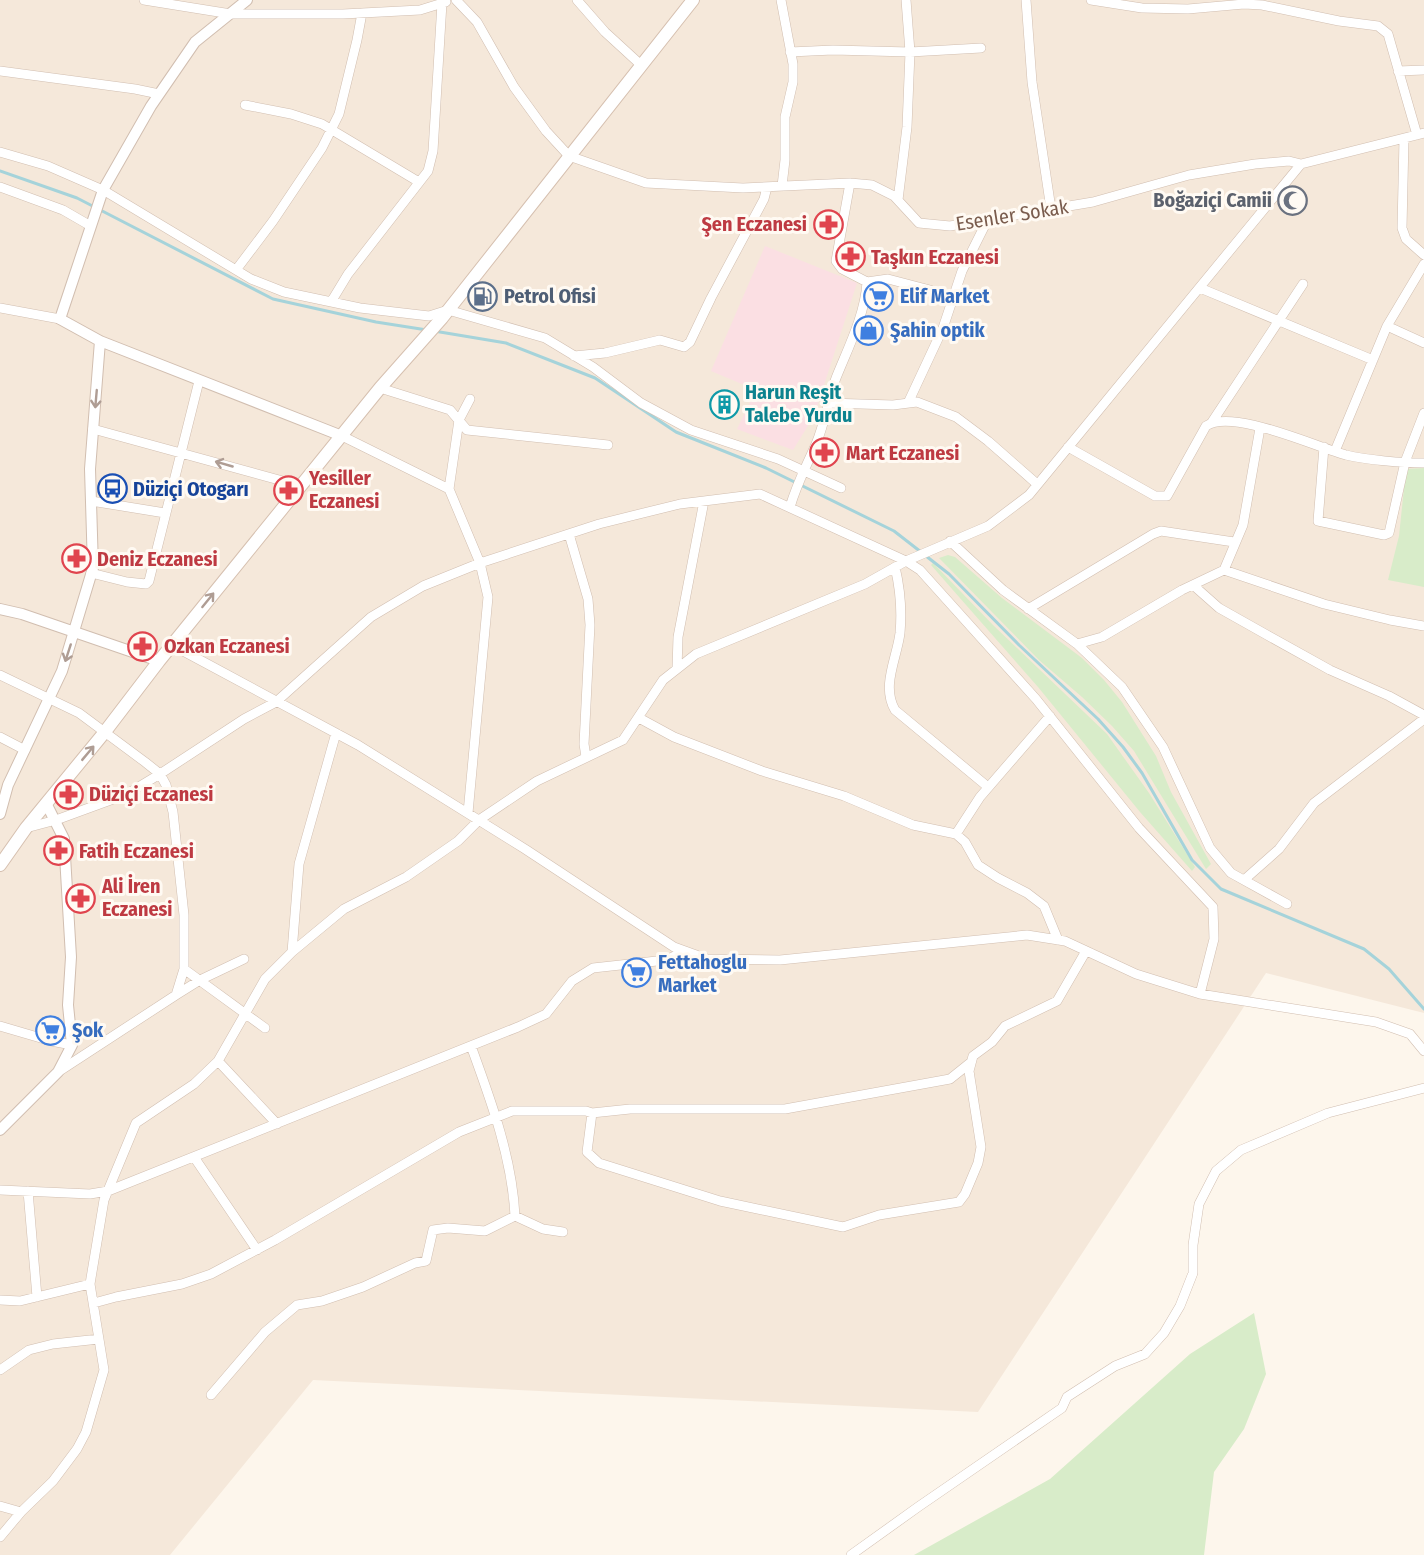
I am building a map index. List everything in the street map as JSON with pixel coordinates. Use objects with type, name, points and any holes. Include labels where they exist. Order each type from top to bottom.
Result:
[{"type":"main road","points":[[0,865],[26,828],[104,733],[171,645],[380,388],[445,314],[693,0]]},
{"type":"street","points":[[144,0],[183,3],[231,14],[420,10],[447,1],[433,151],[428,171],[348,274],[331,302]]},
{"type":"street","points":[[60,319],[90,222],[102,192],[159,94],[195,42],[247,0]]},
{"type":"street","points":[[456,0],[477,22],[514,87],[546,131],[569,156]]},
{"type":"street","points":[[577,0],[605,32],[641,65]]},
{"type":"street","points":[[781,0],[793,64],[793,82],[785,117],[785,160],[782,186]]},
{"type":"street","points":[[898,200],[907,127],[910,52],[906,0]]},
{"type":"street","points":[[1026,0],[1032,82],[1052,209]]},
{"type":"street","points":[[0,1538],[21,1512],[53,1481],[77,1449],[86,1432],[104,1370],[90,1284],[104,1200],[136,1124],[194,1084],[218,1061],[265,979],[292,952],[344,909],[406,877],[450,847],[479,820],[537,781],[623,740],[663,680],[696,654],[865,584],[935,547],[988,526],[1029,495],[1301,164],[1421,134],[1398,71],[1388,34],[1378,26],[1339,21],[1263,2],[1188,9],[1142,8],[1091,0]]},
{"type":"street","points":[[236,270],[273,221],[322,148],[339,114],[362,13]]},
{"type":"street","points":[[790,52],[910,52],[981,48]]},
{"type":"street","points":[[1398,71],[1424,70]]},
{"type":"street","points":[[0,71],[159,94]]},
{"type":"street","points":[[245,105],[291,114],[322,124],[419,182]]},
{"type":"street","points":[[1404,139],[1402,228],[1406,240],[1424,255]]},
{"type":"street","points":[[0,152],[48,166],[102,192],[251,279],[284,292],[360,308],[429,316],[445,314],[545,338],[593,367],[641,403],[691,430],[803,469],[841,488]]},
{"type":"street","name":"Esenler Sokak","points":[[569,156],[646,183],[743,188],[850,183],[872,185],[894,196],[919,223],[950,226],[1093,202],[1189,175],[1255,164],[1289,161],[1301,164]]},
{"type":"street","points":[[850,183],[836,261],[842,269],[867,282],[888,279],[930,290],[952,300]]},
{"type":"street","points":[[0,187],[90,222]]},
{"type":"street","points":[[574,356],[606,353],[660,340],[684,347],[690,342],[759,208],[767,187]]},
{"type":"street","points":[[908,403],[943,328],[962,272],[988,219]]},
{"type":"street","points":[[1335,451],[1387,326],[1424,264]]},
{"type":"street","points":[[790,507],[803,469],[817,442],[828,403],[866,295],[867,282]]},
{"type":"street","points":[[1068,447],[1155,495],[1167,496],[1206,426],[1212,422],[1303,284]]},
{"type":"street","points":[[1200,288],[1373,360]]},
{"type":"street","points":[[0,308],[60,319],[100,340],[342,436],[449,489]]},
{"type":"street","points":[[1387,326],[1424,343]]},
{"type":"street","points":[[0,813],[8,785],[62,671],[93,568],[90,470],[100,340]]},
{"type":"street","points":[[91,573],[146,584],[151,573],[199,381]]},
{"type":"street","points":[[380,388],[450,410],[467,430],[608,445]]},
{"type":"street","points":[[468,813],[488,597],[480,563],[449,489],[459,420],[470,399]]},
{"type":"street","points":[[828,403],[893,405],[917,402],[956,417],[988,441],[1037,484]]},
{"type":"street","points":[[1324,447],[1318,521],[1384,535],[1389,534],[1405,462],[1424,413]]},
{"type":"street","points":[[1212,422],[1229,421],[1287,434],[1347,455],[1424,463]]},
{"type":"street","points":[[1077,644],[1102,637],[1224,570],[1243,525],[1260,428]]},
{"type":"street","points":[[93,429],[301,486]]},
{"type":"street","points":[[26,828],[56,820],[127,794],[160,774],[244,719],[276,702],[371,616],[423,586],[480,563],[569,534],[680,504],[760,494],[906,561],[920,570],[1050,716],[1139,828],[1213,907],[1214,939],[1200,994]]},
{"type":"street","points":[[91,501],[165,513]]},
{"type":"street","points":[[677,669],[678,637],[704,501]]},
{"type":"street","points":[[1028,609],[1161,531],[1234,543]]},
{"type":"street","points":[[569,534],[588,599],[590,625],[584,744],[586,757]]},
{"type":"street","points":[[950,541],[1003,590],[1077,644],[1122,687],[1163,747],[1210,848],[1231,873],[1287,904]]},
{"type":"street","points":[[895,567],[900,590],[900,632],[891,673],[889,700],[895,710],[988,787]]},
{"type":"street","points":[[1224,570],[1324,604],[1424,626]]},
{"type":"street","points":[[1193,585],[1219,608],[1330,670],[1389,696],[1424,717],[1314,803],[1279,849],[1244,880]]},
{"type":"street","points":[[0,613],[22,614],[159,660]]},
{"type":"street","points":[[171,645],[358,745],[479,820],[674,947],[707,959],[780,960],[1026,935],[1058,940],[1136,974],[1200,994],[1376,1023],[1410,1034],[1424,1051]]},
{"type":"street","points":[[0,675],[79,713],[160,774],[166,785],[173,812],[184,915],[184,969],[176,995]]},
{"type":"street","points":[[956,834],[980,797],[1050,716]]},
{"type":"street","points":[[639,718],[674,737],[762,771],[844,796],[913,825],[956,834],[965,842],[978,865],[1027,892],[1044,906],[1058,940]]},
{"type":"street","points":[[292,952],[298,864],[336,733]]},
{"type":"street","points":[[0,737],[25,750]]},
{"type":"street","points":[[46,803],[64,838],[71,957],[68,1005],[72,1045],[58,1072]]},
{"type":"street","points":[[0,1190],[90,1194],[108,1191],[546,1014],[572,981],[593,968],[666,960],[684,951]]},
{"type":"street","points":[[591,1113],[587,1152],[599,1163],[720,1201],[843,1227],[879,1215],[959,1202],[965,1194],[978,1163],[981,1147],[969,1071],[973,1056],[992,1042],[1005,1026],[1057,1001],[1086,951]]},
{"type":"street","points":[[0,1130],[58,1072],[200,980],[244,959]]},
{"type":"street","points":[[184,969],[265,1028]]},
{"type":"street","points":[[0,1026],[72,1045]]},
{"type":"street","points":[[471,1046],[497,1117],[514,1191],[515,1216]]},
{"type":"street","points":[[218,1061],[277,1124]]},
{"type":"street","points":[[94,1303],[192,1281],[211,1274],[459,1132],[512,1111],[586,1111],[591,1113],[630,1109],[786,1109],[950,1079],[970,1063]]},
{"type":"street","points":[[851,1555],[918,1506],[1062,1408],[1067,1397],[1115,1366],[1145,1354],[1164,1333],[1193,1274],[1193,1245],[1199,1203],[1216,1171],[1241,1150],[1328,1113],[1424,1088]]},
{"type":"street","points":[[194,1157],[256,1250]]},
{"type":"street","points":[[28,1191],[37,1297]]},
{"type":"street","points":[[211,1395],[265,1332],[297,1305],[322,1301],[426,1261],[433,1230],[448,1228],[485,1231],[515,1216],[543,1228],[562,1232]]},
{"type":"street","points":[[0,1300],[20,1301],[90,1284]]},
{"type":"street","points":[[0,1370],[29,1350],[53,1344],[99,1339]]},
{"type":"street","points":[[0,1506],[21,1512]]},
{"type":"shaded area","points":[[0,0],[1424,0],[1424,1013],[1266,973],[978,1412],[313,1380],[170,1555],[0,1555]]},
{"type":"shaded area","points":[[765,246],[857,283],[814,416],[793,450],[737,429],[756,390],[711,371]]},
{"type":"green space","points":[[1424,468],[1424,587],[1388,580],[1399,536],[1406,469]]},
{"type":"green space","points":[[948,555],[955,557],[1002,598],[1082,658],[1104,680],[1122,702],[1156,756],[1171,792],[1211,864],[1206,869],[1134,751],[1112,726],[1039,660],[939,558]]},
{"type":"green space","points":[[933,563],[993,625],[1107,734],[1149,793],[1195,867],[1192,871],[1140,812],[1038,687],[931,565]]},
{"type":"green space","points":[[1254,1313],[1266,1374],[1244,1429],[1214,1472],[1204,1555],[914,1555],[1050,1479],[1190,1354]]},
{"type":"waterway","points":[[0,171],[77,198],[273,299],[376,322],[427,330]]},
{"type":"waterway","points":[[434,331],[506,343],[595,378],[676,432],[766,468],[894,531],[921,552]]},
{"type":"waterway","points":[[926,556],[949,574],[1019,645],[1098,719],[1123,747],[1142,773],[1192,860],[1221,889],[1364,949],[1389,969],[1424,1009]]},
{"type":"place","name":"Boğaziçi Camii","points":[[1293,200]]},
{"type":"place","name":"Şen Eczanesi","points":[[828,224]]},
{"type":"place","name":"Taşkın Eczanesi","points":[[850,257]]},
{"type":"place","name":"Petrol Ofisi","points":[[483,296]]},
{"type":"place","name":"Elif Market","points":[[879,296]]},
{"type":"place","name":"Şahin optik","points":[[869,330]]},
{"type":"place","name":"Harun Reşit Talebe Yurdu","points":[[724,404]]},
{"type":"place","name":"Mart Eczanesi","points":[[825,453]]},
{"type":"place","name":"Düziçi Otogarı","points":[[112,489]]},
{"type":"place","name":"Yesiller Eczanesi","points":[[288,490]]},
{"type":"place","name":"Deniz Eczanesi","points":[[76,559]]},
{"type":"place","name":"Ozkan Eczanesi","points":[[143,646]]},
{"type":"place","name":"Düziçi Eczanesi","points":[[68,794]]},
{"type":"place","name":"Fatih Eczanesi","points":[[58,851]]},
{"type":"place","name":"Ali İren Eczanesi","points":[[81,898]]},
{"type":"place","name":"Fettahoglu Market","points":[[637,973]]},
{"type":"place","name":"Şok","points":[[51,1030]]}]
